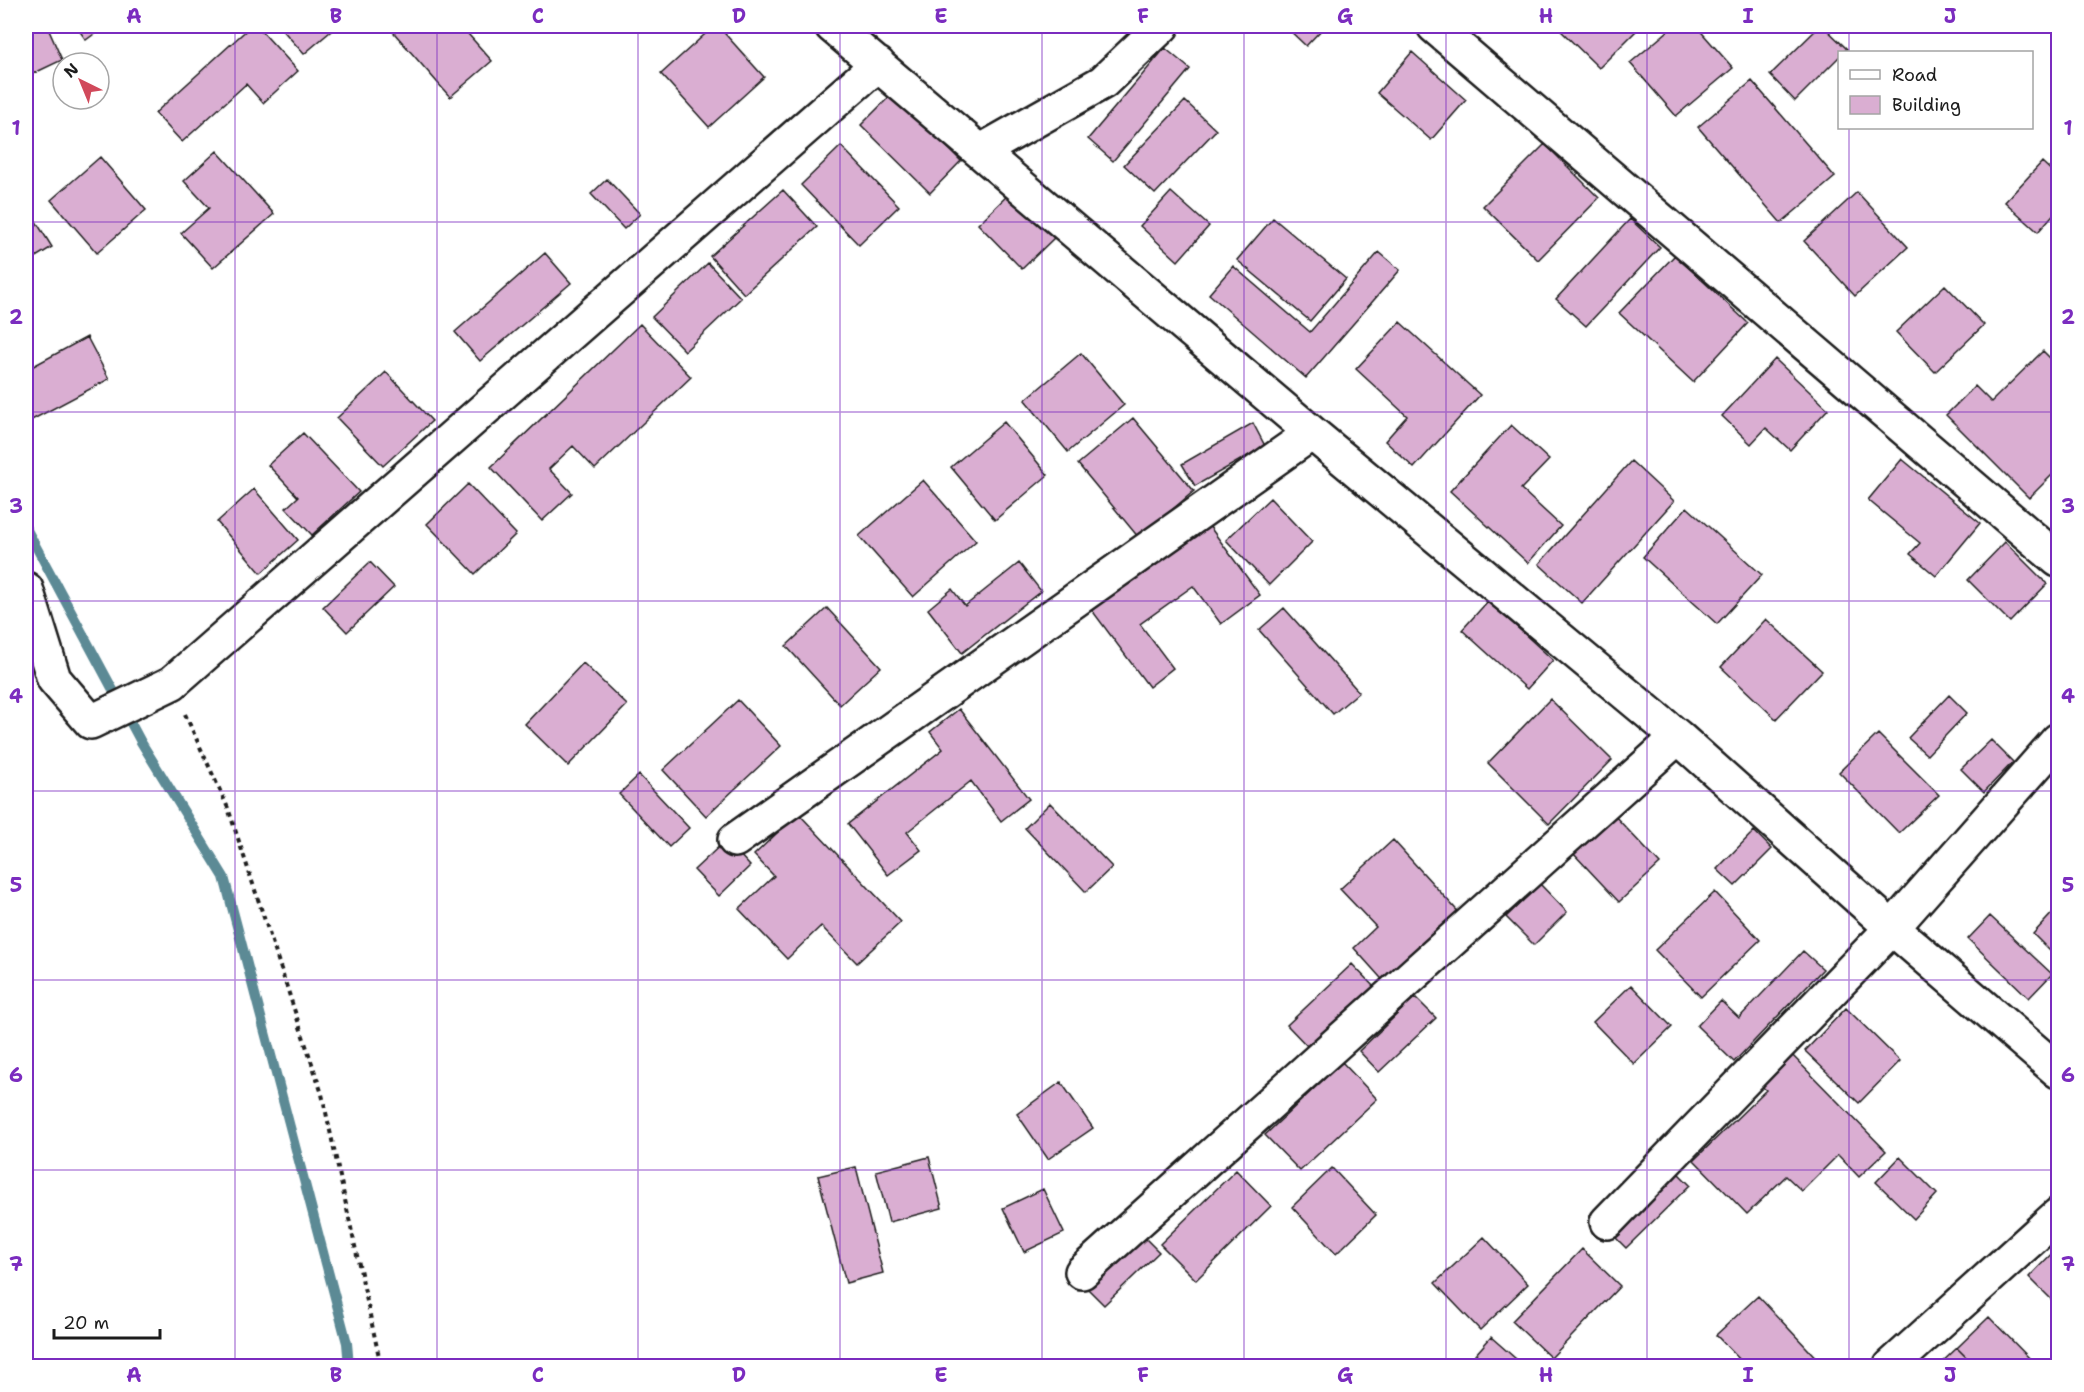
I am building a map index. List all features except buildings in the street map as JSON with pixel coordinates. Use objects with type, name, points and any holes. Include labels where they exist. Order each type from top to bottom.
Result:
[{"type":"street","points":[[832,26],[1312,433],[1678,737],[1892,928],[2058,1071]]},
{"type":"street","points":[[981,151],[1103,82],[1162,26]]},
{"type":"street","points":[[1434,26],[2058,560]]},
{"type":"street","points":[[26,589],[54,679],[91,722],[172,683],[878,64]]},
{"type":"street","points":[[735,840],[1312,433]]},
{"type":"street","points":[[1083,1272],[1678,737]]},
{"type":"street","points":[[1607,1222],[1892,928],[2058,740]]},
{"type":"street","points":[[1891,1366],[2058,1215]]},
{"type":"path","points":[[172,683],[228,808],[322,1094],[381,1366]]},
{"type":"waterway","points":[[26,528],[141,742],[224,877],[347,1343],[349,1366]]}]
